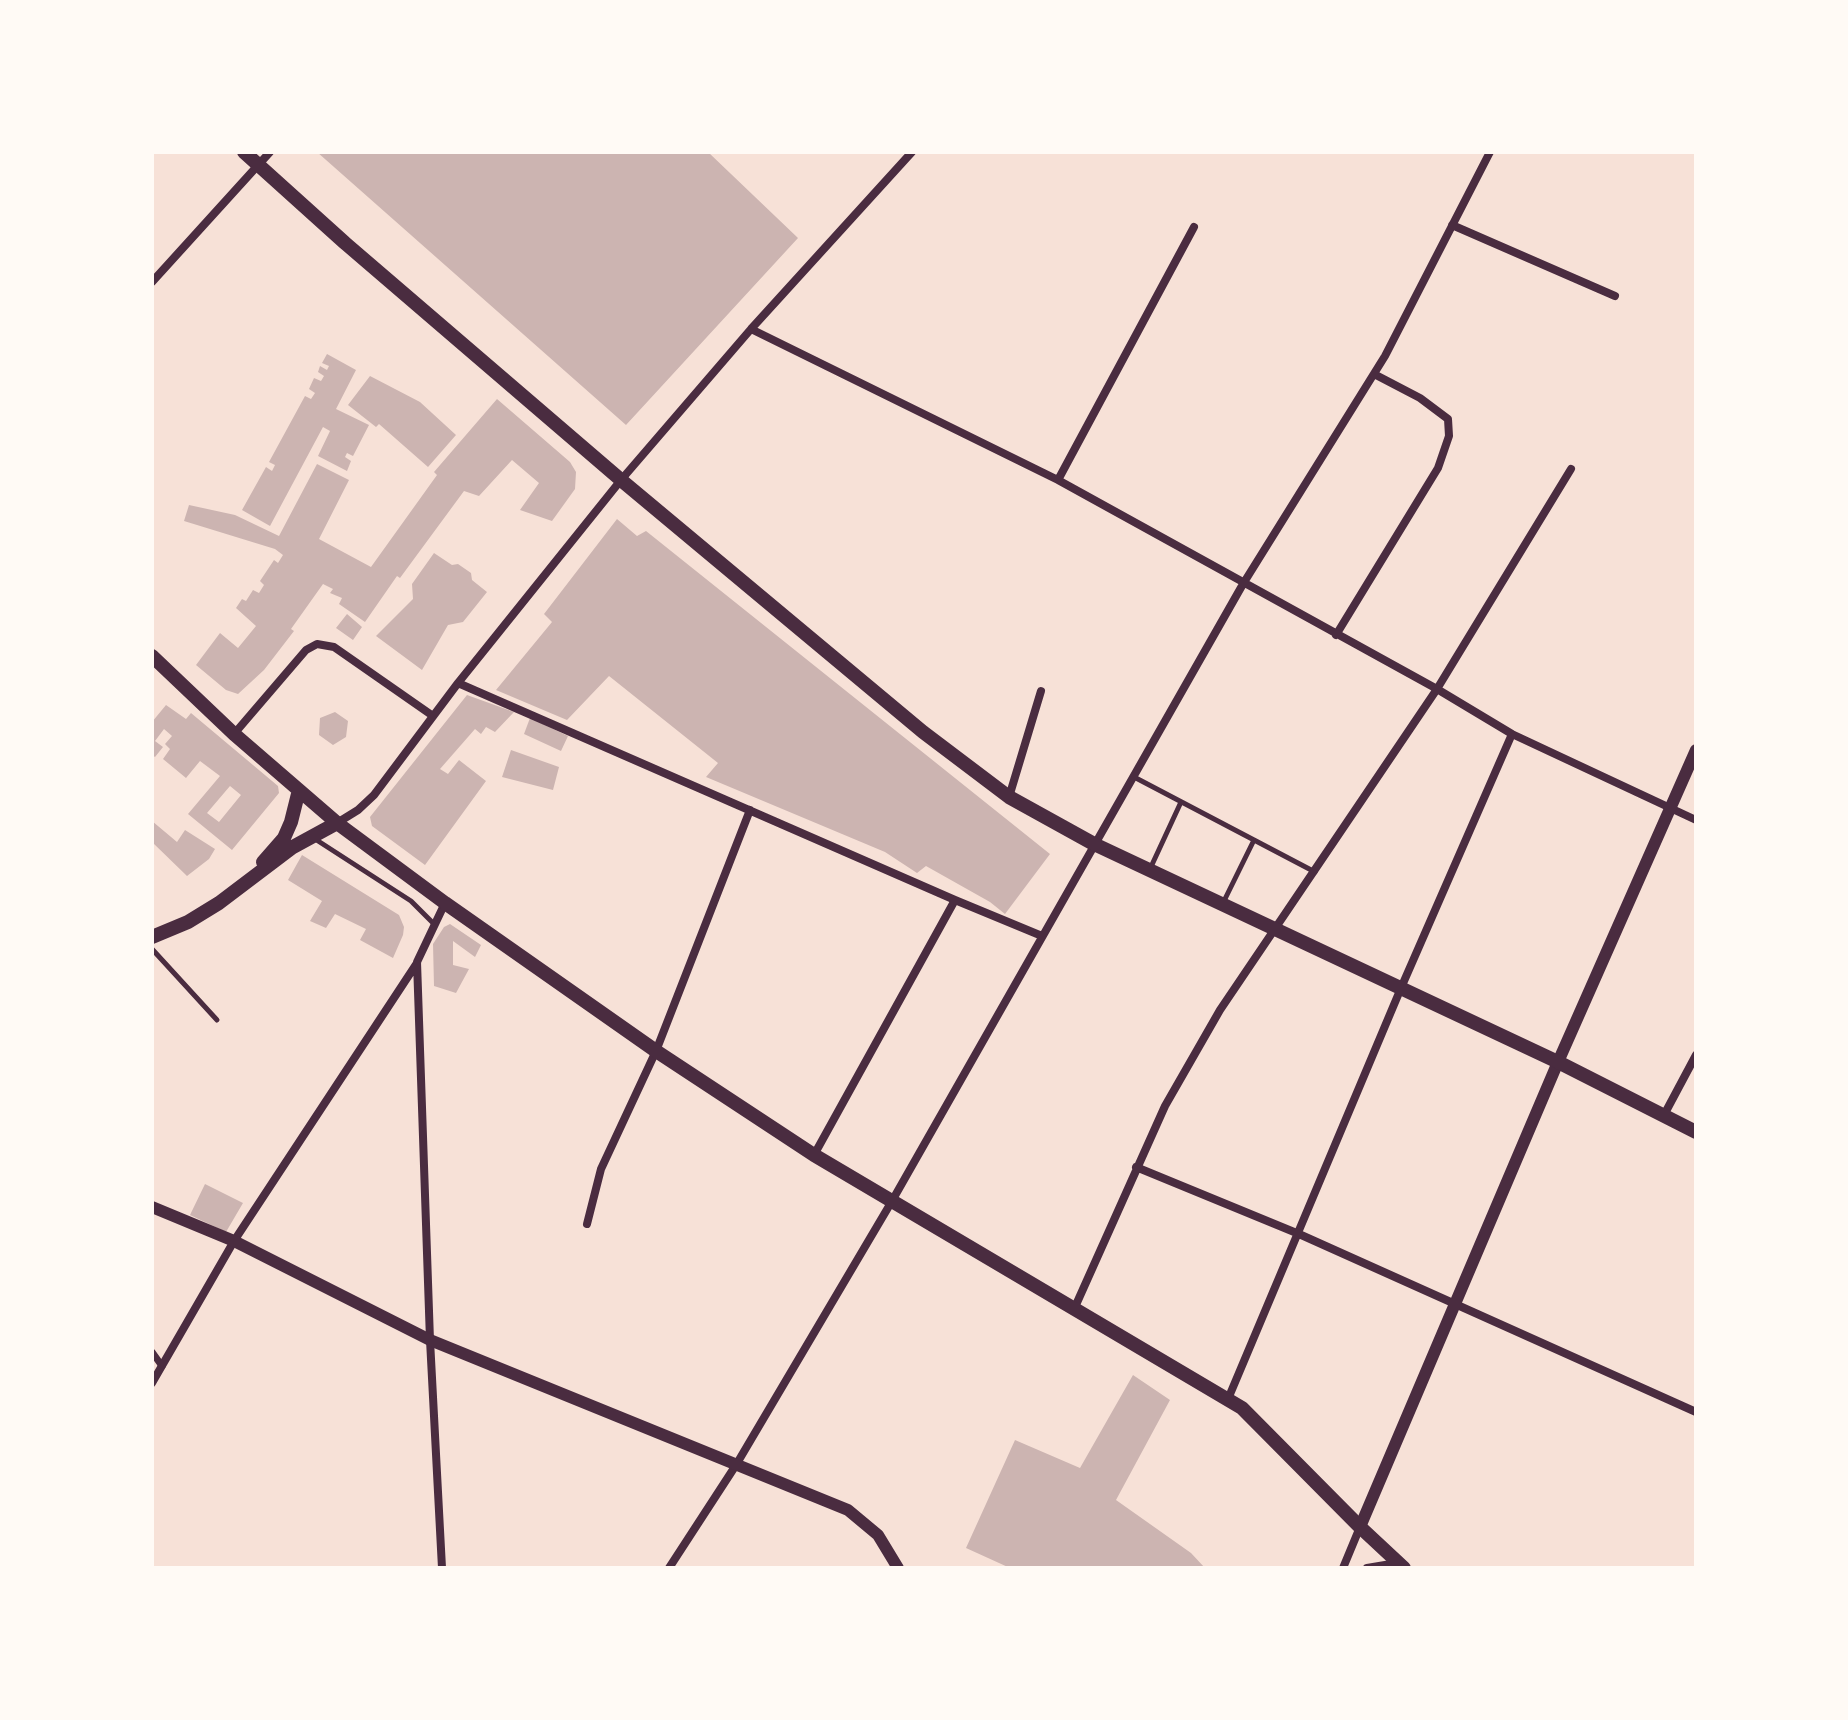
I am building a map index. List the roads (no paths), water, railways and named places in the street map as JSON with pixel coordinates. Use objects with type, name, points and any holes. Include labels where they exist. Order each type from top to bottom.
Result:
[{"type":"main road","points":[[244,152],[621,480],[923,732],[1009,797],[1094,844],[1558,1062],[1696,1132]]},
{"type":"main road","points":[[152,656],[234,734],[337,823],[656,1051],[814,1155],[1228,1399],[1258,1422],[1401,1566]]},
{"type":"main road","points":[[250,878],[284,838],[299,790]]},
{"type":"main road","points":[[152,937],[198,915],[311,837],[337,823]]},
{"type":"street","points":[[152,282],[270,152]]},
{"type":"street","points":[[337,823],[374,795],[458,683],[621,480],[751,329],[912,152]]},
{"type":"street","points":[[669,1568],[736,1465],[892,1201],[1243,584],[1374,374],[1490,152]]},
{"type":"street","points":[[1452,225],[1615,296]]},
{"type":"street","points":[[1058,480],[1194,227]]},
{"type":"street","points":[[751,329],[1058,480],[1437,689],[1512,734],[1696,820]]},
{"type":"street","points":[[1336,635],[1438,468],[1449,436],[1448,419],[1420,398],[1374,374]]},
{"type":"street","points":[[1075,1307],[1165,1106],[1220,1010],[1437,689],[1571,469]]},
{"type":"street","points":[[234,734],[306,650],[317,644],[334,647],[433,716]]},
{"type":"street","points":[[458,683],[1042,936]]},
{"type":"street","points":[[1009,797],[1041,691]]},
{"type":"street","points":[[1228,1399],[1512,734]]},
{"type":"street","points":[[1343,1568],[1558,1062],[1696,750]]},
{"type":"street","points":[[587,1224],[601,1169],[656,1051],[750,810]]},
{"type":"street","points":[[814,1155],[955,900]]},
{"type":"street","points":[[152,1383],[234,1241],[417,962],[445,903]]},
{"type":"street","points":[[417,962],[430,1340],[442,1568]]},
{"type":"street","points":[[1664,1115],[1696,1055]]},
{"type":"street","points":[[1136,1167],[1299,1234],[1696,1412]]},
{"type":"street","points":[[152,1207],[234,1241],[430,1340],[848,1510],[878,1535],[898,1568]]},
{"type":"street","points":[[152,1352],[162,1366]]},
{"type":"street","points":[[1367,1568],[1401,1566]]},
{"type":"lane","points":[[1133,777],[1315,872]]},
{"type":"lane","points":[[1150,870],[1181,802]]},
{"type":"lane","points":[[311,837],[411,901],[433,923]]},
{"type":"lane","points":[[1222,904],[1254,840]]},
{"type":"lane","points":[[152,949],[217,1020]]}]
